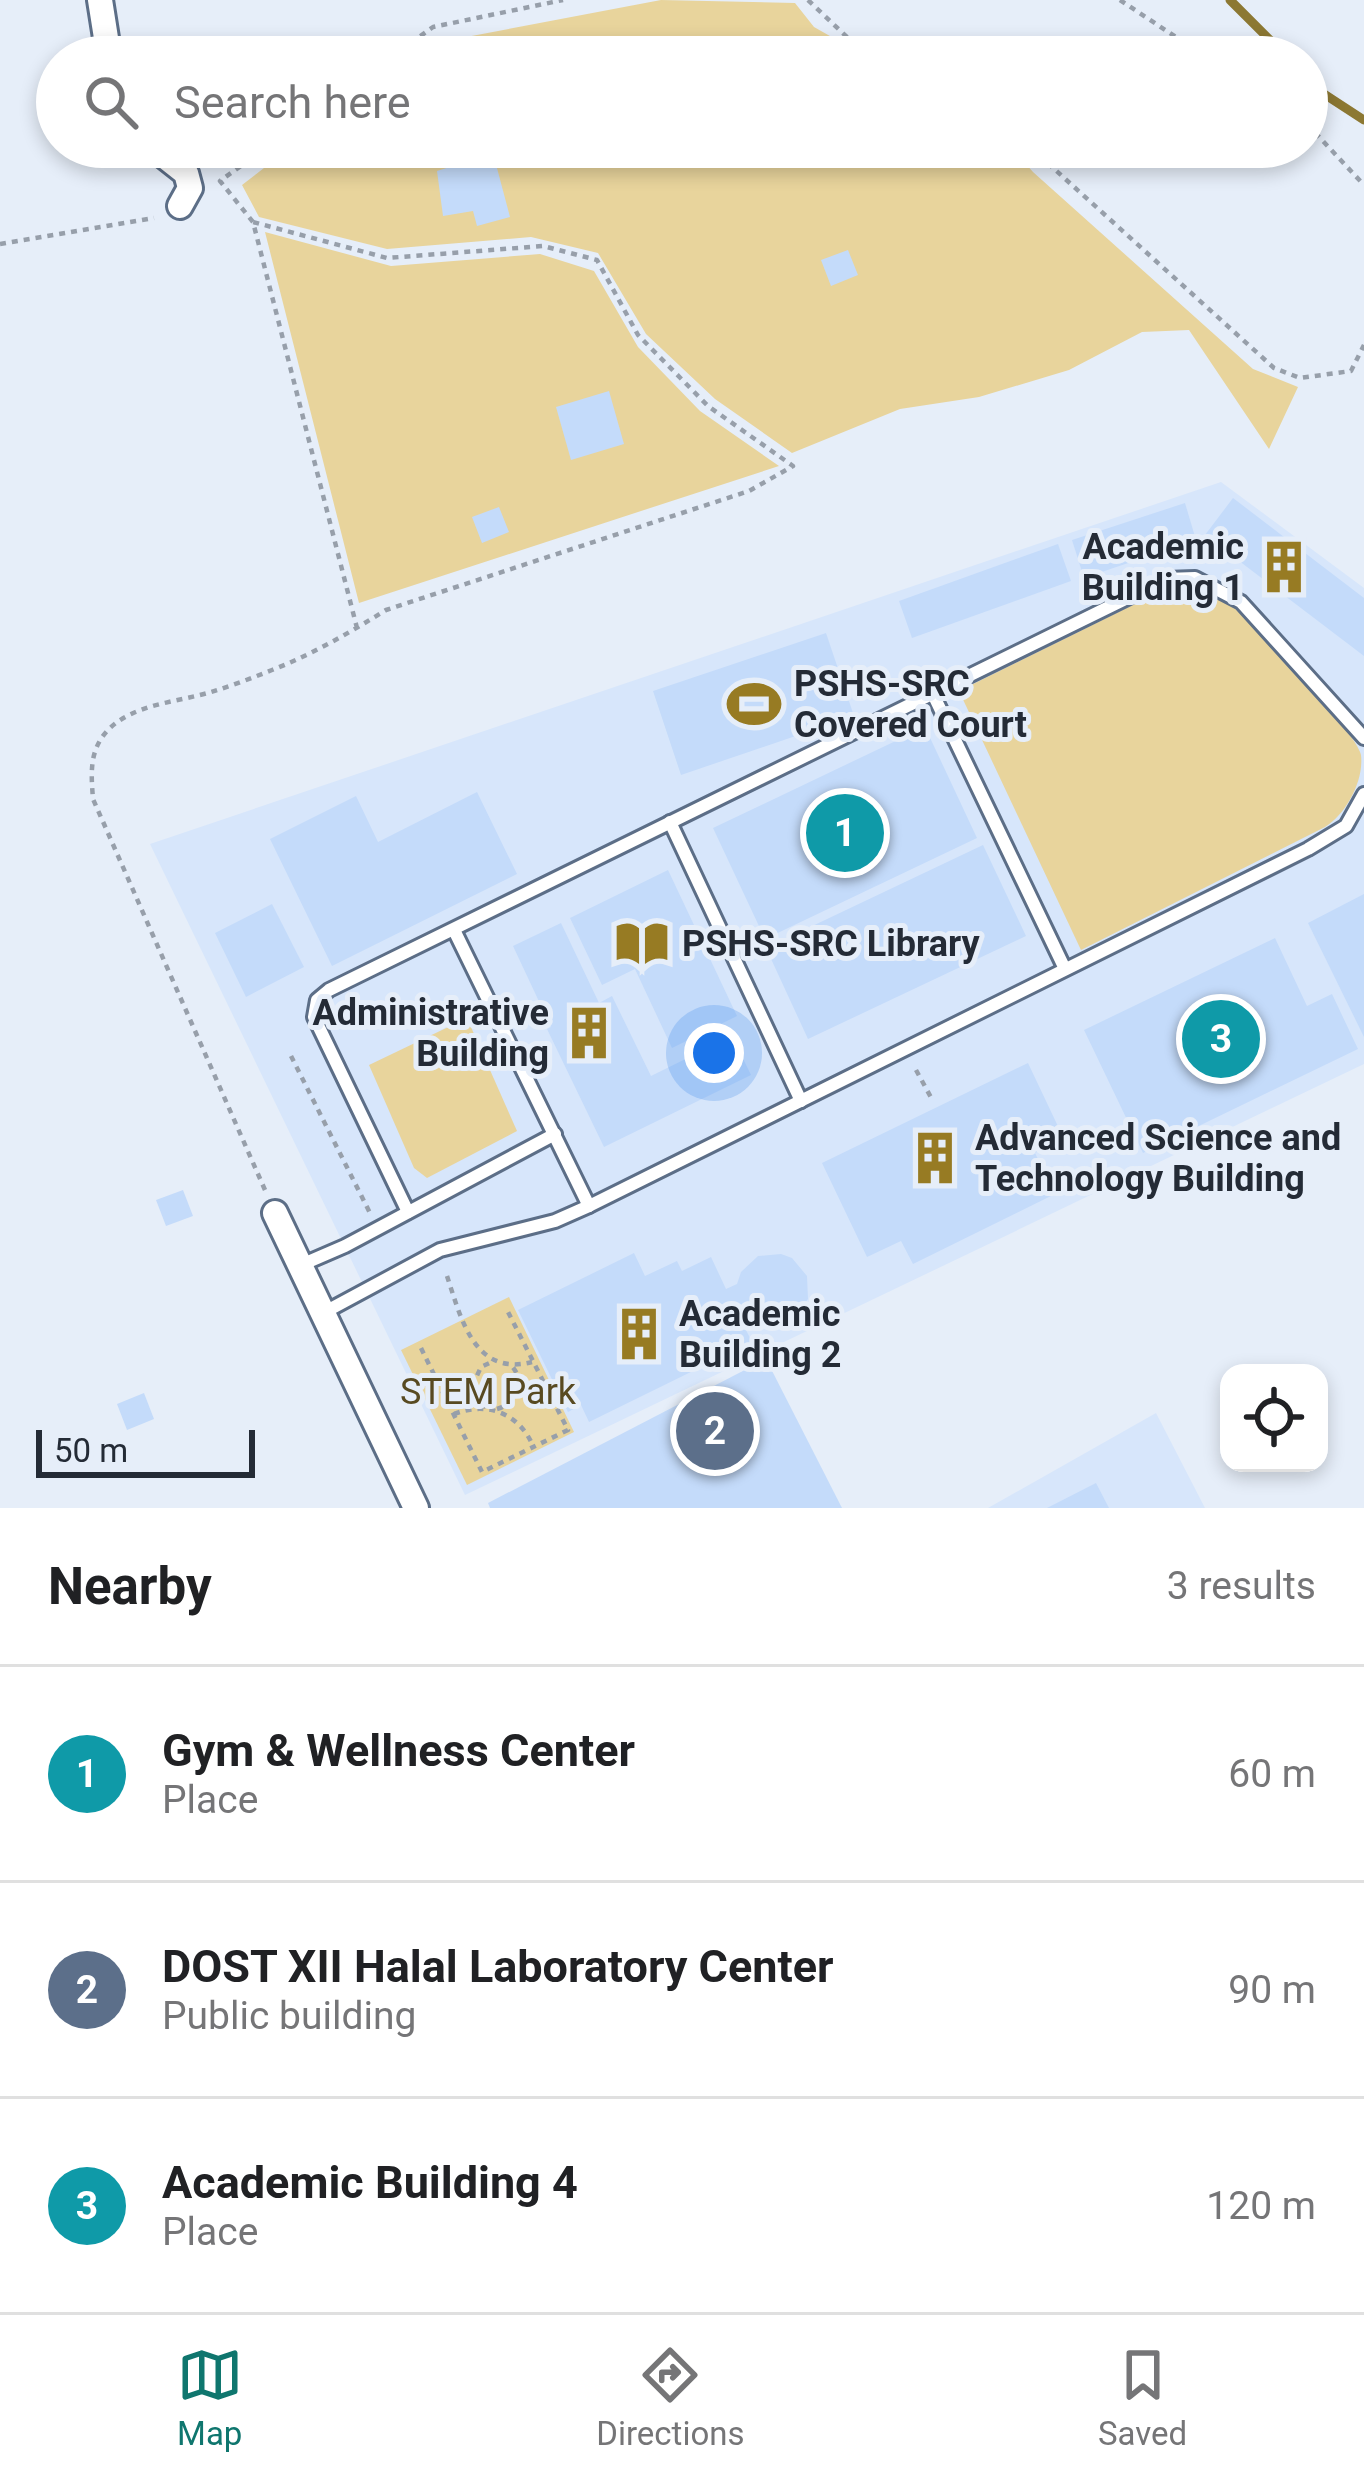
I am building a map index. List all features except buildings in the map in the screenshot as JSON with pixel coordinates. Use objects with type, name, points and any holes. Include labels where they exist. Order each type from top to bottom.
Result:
[{"type":"street","points":[[100,0],[106,36]]},
{"type":"street","points":[[180,168],[190,188],[180,206]]},
{"type":"street","points":[[275,1213],[416,1508]]},
{"type":"lane","points":[[408,1212],[314,1018],[313,1007],[321,994],[1156,583],[1186,577],[1216,586],[1241,602],[1364,738]]},
{"type":"lane","points":[[932,692],[1065,969]]},
{"type":"lane","points":[[323,1312],[440,1250],[555,1221],[589,1207],[1334,836],[1351,820],[1364,794]]},
{"type":"lane","points":[[670,822],[801,1101]]},
{"type":"lane","points":[[454,930],[589,1207]]},
{"type":"lane","points":[[300,1266],[555,1134]]},
{"type":"path","points":[[421,36],[433,27],[563,0]]},
{"type":"path","points":[[808,0],[846,36]]},
{"type":"path","points":[[1120,0],[1174,36]]},
{"type":"path","points":[[1328,146],[1364,185]]},
{"type":"path","points":[[238,168],[220,181],[253,222],[357,628]]},
{"type":"path","points":[[1053,168],[1274,368],[1300,379],[1351,371],[1364,345]]},
{"type":"path","points":[[0,244],[145,222],[180,206]]},
{"type":"path","points":[[253,222],[387,258],[543,246],[597,260],[638,335],[708,406],[793,466],[749,491],[386,610],[275,669],[212,692],[130,713],[109,728],[95,747],[93,799],[275,1213]]},
{"type":"path","points":[[291,1056],[378,1228]]},
{"type":"path","points":[[916,1070],[933,1101]]},
{"type":"path","points":[[447,1276],[467,1336],[478,1350],[500,1362],[533,1361]]},
{"type":"path","points":[[421,1348],[482,1472],[568,1430],[507,1310]]},
{"type":"path","points":[[500,1362],[481,1367],[474,1382],[488,1408],[520,1425],[533,1447]]},
{"type":"path","points":[[454,1414],[506,1406],[517,1396],[520,1381],[510,1364]]},
{"type":"shaded area","points":[[1221,482],[1364,588],[1364,1064],[465,1495],[150,844]]},
{"type":"shaded area","points":[[1156,1413],[1205,1508],[988,1508]]},
{"type":"green space","points":[[661,0],[795,3],[814,27],[830,36],[471,36]]},
{"type":"green space","points":[[264,168],[1029,168],[1253,369],[1298,387],[1269,449],[1189,330],[1142,332],[1069,370],[979,397],[900,409],[792,453],[715,399],[646,334],[598,253],[531,237],[387,249],[259,217],[242,185]]},
{"type":"green space","points":[[265,232],[391,266],[540,254],[594,271],[638,347],[700,411],[779,466],[359,603]]},
{"type":"green space","points":[[1187,588],[1231,605],[1302,678],[1355,742],[1361,755],[1360,775],[1346,805],[1325,827],[1081,950],[959,691],[1157,593]]},
{"type":"green space","points":[[467,1018],[517,1131],[427,1178],[414,1168],[369,1065]]},
{"type":"green space","name":"STEM Park","points":[[509,1297],[574,1432],[467,1485],[401,1350]]},
{"type":"waterway","points":[[1230,0],[1266,36]]},
{"type":"waterway","points":[[1328,97],[1364,120]]},
{"type":"place","name":"Academic Building 1","points":[[1284,567]]},
{"type":"place","name":"PSHS-SRC Covered Court","points":[[754,704]]},
{"type":"place","name":"Gym & Wellness Center","points":[[845,833]]},
{"type":"place","name":"PSHS-SRC Library","points":[[642,943]]},
{"type":"place","name":"Administrative Building","points":[[589,1033]]},
{"type":"place","name":"Academic Building 4","points":[[1221,1039]]},
{"type":"place","name":"Advanced Science and Technology Building","points":[[935,1158]]},
{"type":"place","name":"Academic Building 2","points":[[639,1334]]},
{"type":"place","name":"DOST XII Halal Laboratory Center","points":[[715,1431]]}]
